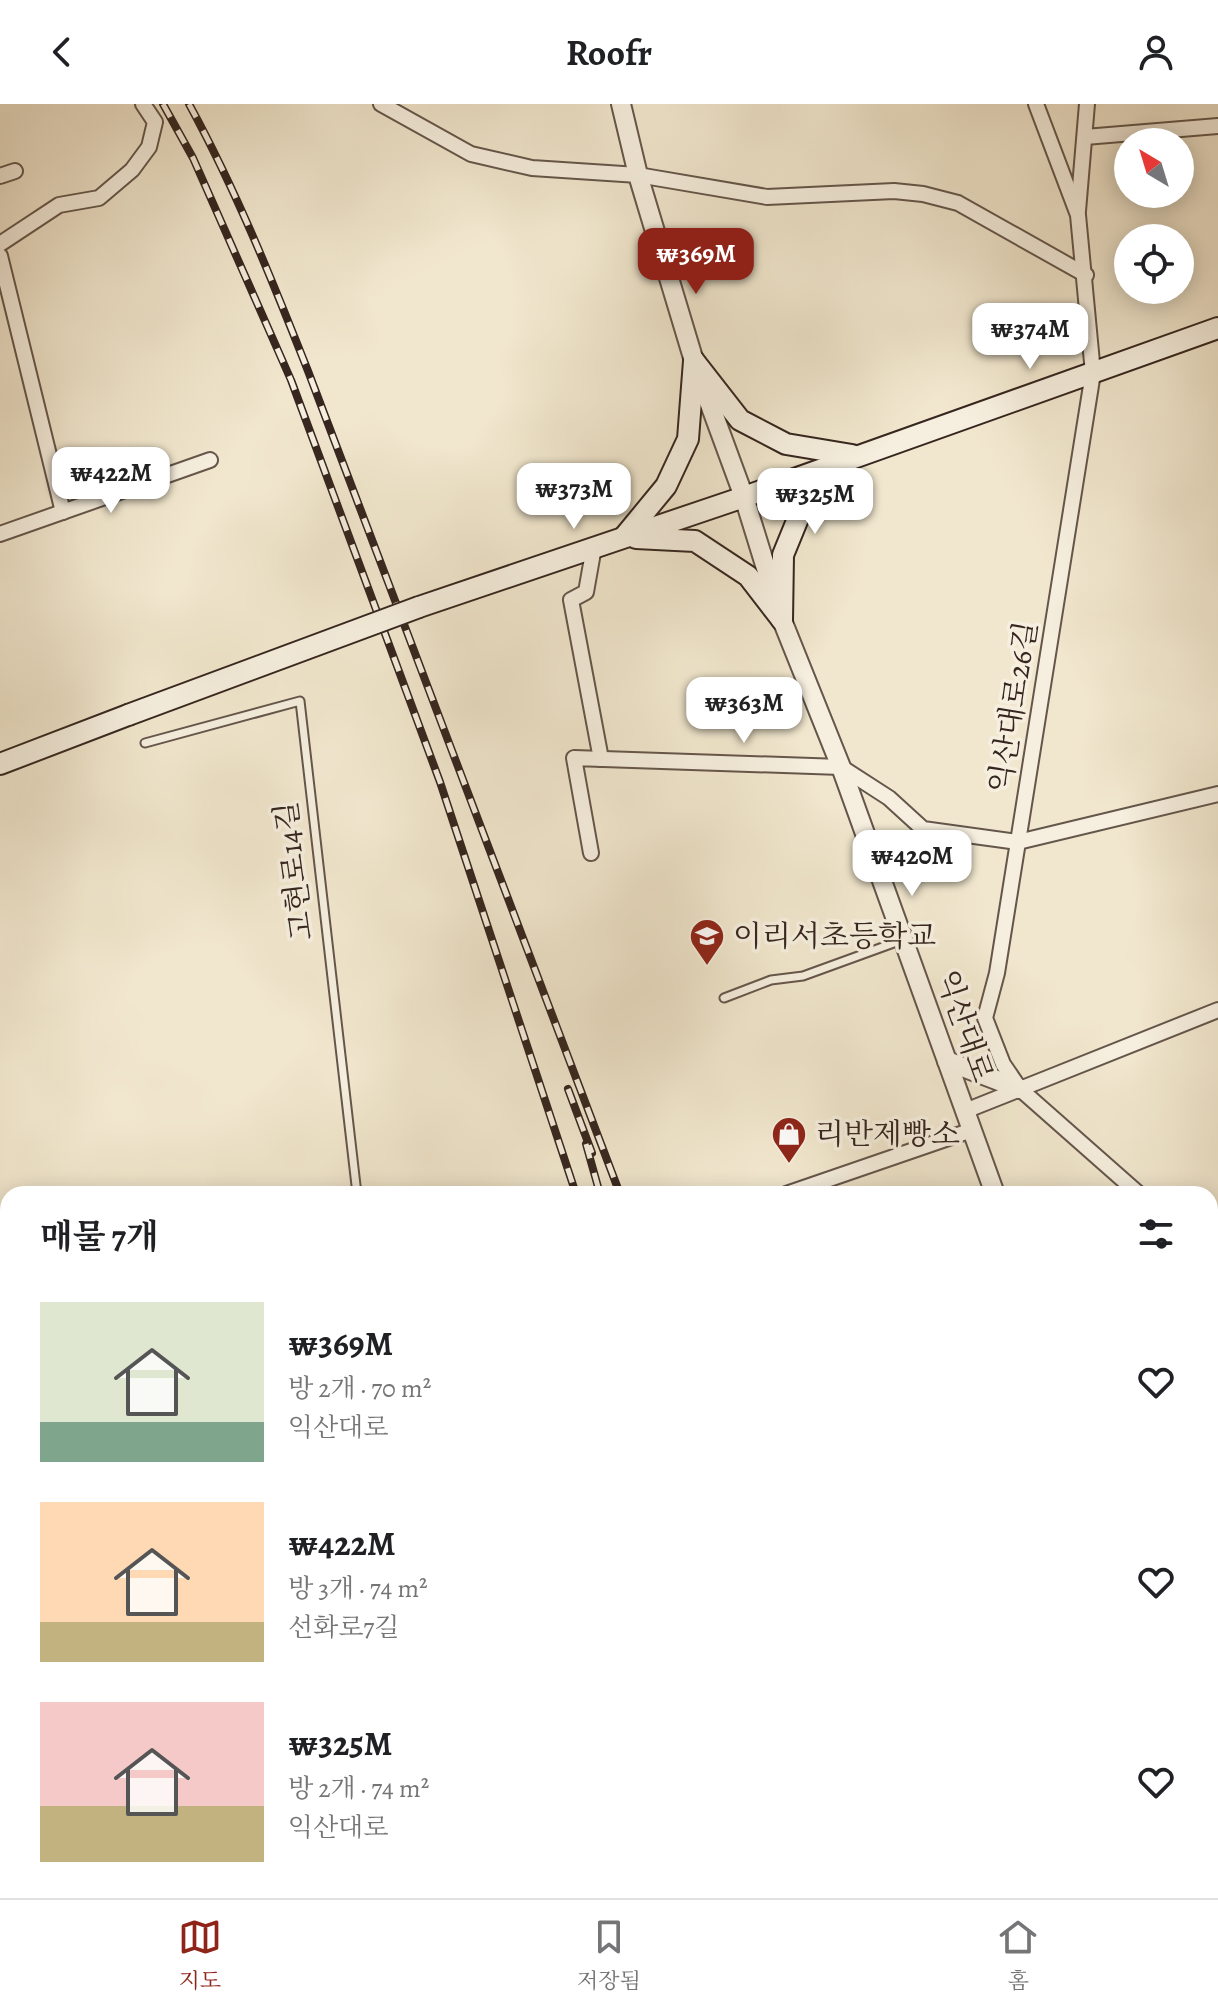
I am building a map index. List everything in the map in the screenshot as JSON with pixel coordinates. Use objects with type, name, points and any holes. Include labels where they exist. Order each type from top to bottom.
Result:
[{"type":"main road","points":[[0,764],[419,607],[744,497],[1218,328]]},
{"type":"main road","points":[[694,361],[740,420],[786,444],[856,455]]},
{"type":"main road","points":[[624,537],[666,486],[688,439],[694,361]]},
{"type":"main road","points":[[782,620],[783,555],[806,499],[856,455]]},
{"type":"main road","points":[[624,537],[695,541],[748,576],[782,620]]},
{"type":"street","points":[[0,244],[59,205],[99,198],[132,170],[149,147],[155,122],[143,104]]},
{"type":"street","points":[[381,104],[471,154],[532,168],[638,175],[767,197],[894,191],[923,194],[958,203],[1086,275]]},
{"type":"street","name":"익산대로","points":[[621,104],[638,175],[694,361],[744,497],[782,620],[841,767],[992,1186]]},
{"type":"street","points":[[1036,104],[1078,215]]},
{"type":"street","points":[[1078,215],[1087,104]]},
{"type":"street","points":[[1085,137],[1218,126]]},
{"type":"street","name":"익산대로26길","points":[[1078,215],[1093,373],[997,973],[985,1018],[1003,1064],[1020,1089],[1130,1186]]},
{"type":"street","points":[[0,256],[63,512]]},
{"type":"street","points":[[0,534],[210,460]]},
{"type":"street","points":[[594,547],[586,592],[571,600],[601,759]]},
{"type":"street","points":[[591,853],[574,758],[841,767],[889,798],[923,829],[1018,842],[1218,794]]},
{"type":"street","points":[[965,1111],[1218,1010]]},
{"type":"street","points":[[947,1061],[1020,1089]]},
{"type":"street","points":[[809,1186],[972,1130]]},
{"type":"lane","name":"고현로14길","points":[[145,743],[300,701],[356,1186]]},
{"type":"lane","points":[[724,998],[771,980],[803,976],[904,939]]},
{"type":"railway","points":[[163,104],[193,158],[291,380],[440,782],[573,1186]]},
{"type":"railway","points":[[189,104],[238,202],[308,371],[617,1186]]},
{"type":"railway","points":[[568,1089],[592,1153]]},
{"type":"railway","points":[[586,1144],[598,1186]]},
{"type":"place","name":"이리서초등학교","points":[[707,967]]},
{"type":"place","name":"리반제빵소","points":[[789,1165]]}]
